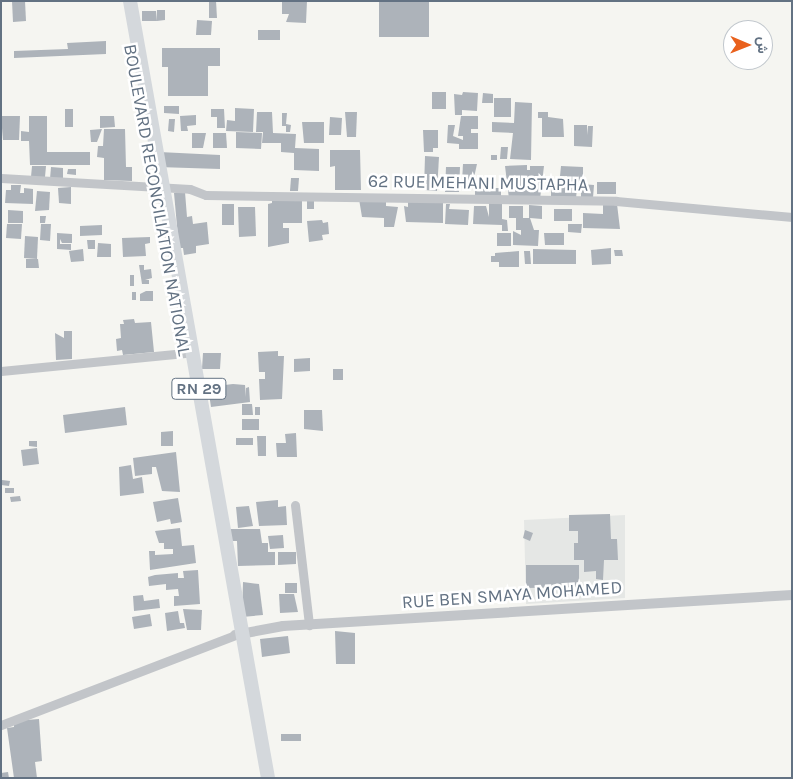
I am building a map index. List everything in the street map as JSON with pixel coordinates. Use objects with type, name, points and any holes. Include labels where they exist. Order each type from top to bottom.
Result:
[{"type":"highway","name":"BOULEVARD RECONCILIATION NATIONAL","points":[[122,1],[159,189],[185,353],[238,634]]},
{"type":"highway","name":"RN 29","points":[[130,1],[159,189],[238,634],[268,778]]},
{"type":"highway","name":"RN 29","points":[[238,634],[259,778]]},
{"type":"street","name":"62 RUE MEHANI MUSTAPHA","points":[[1,178],[159,189],[190,189],[206,195],[616,201],[792,216]]},
{"type":"street","points":[[1,371],[185,353]]},
{"type":"street","points":[[295,505],[309,625]]},
{"type":"street","name":"RUE BEN SMAYA MOHAMED","points":[[238,634],[309,625],[792,594]]},
{"type":"street","points":[[1,725],[238,634]]},
{"type":"shaded area","points":[[625,515],[625,598],[526,604],[524,520]]},
{"type":"building","points":[[12,1],[25,1],[26,21],[13,22]]},
{"type":"building","points":[[209,1],[216,1],[217,18],[209,18]]},
{"type":"building","points":[[282,1],[307,1],[306,23],[286,22],[289,14],[282,14]]},
{"type":"building","points":[[379,1],[429,1],[429,37],[379,37]]},
{"type":"building","points":[[157,10],[165,10],[165,20],[157,21]]},
{"type":"building","points":[[142,11],[156,11],[157,21],[142,21]]},
{"type":"building","points":[[197,20],[212,21],[211,35],[196,35]]},
{"type":"building","points":[[258,30],[280,30],[280,40],[258,40]]},
{"type":"building","points":[[106,41],[106,54],[14,58],[14,51],[68,49],[67,43]]},
{"type":"building","points":[[162,48],[220,48],[220,66],[208,66],[208,96],[168,96],[168,67],[162,67]]},
{"type":"building","points":[[432,92],[446,92],[446,109],[432,109]]},
{"type":"building","points":[[463,92],[478,93],[477,111],[462,110],[462,115],[455,115],[454,94],[462,95]]},
{"type":"building","points":[[483,93],[493,94],[493,103],[482,103]]},
{"type":"building","points":[[494,98],[511,98],[511,117],[494,117]]},
{"type":"building","points":[[515,102],[532,103],[531,160],[510,159],[513,133],[492,132],[492,122],[514,123]]},
{"type":"building","points":[[164,106],[179,106],[179,114],[164,113]]},
{"type":"building","points":[[235,108],[254,109],[253,132],[226,131],[227,120],[235,121]]},
{"type":"building","points":[[65,109],[73,109],[73,127],[65,127]]},
{"type":"building","points":[[211,109],[224,109],[225,128],[217,128],[217,117],[211,117]]},
{"type":"building","points":[[257,112],[272,112],[273,133],[296,134],[295,148],[319,149],[319,171],[294,170],[294,153],[281,152],[281,143],[262,143],[263,132],[256,132]]},
{"type":"building","points":[[345,112],[357,112],[356,137],[347,137]]},
{"type":"building","points":[[538,112],[548,112],[548,117],[563,119],[564,137],[542,137],[542,118],[538,118]]},
{"type":"building","points":[[282,113],[287,113],[286,124],[291,125],[290,132],[286,132],[286,126],[282,126]]},
{"type":"building","points":[[196,115],[196,125],[187,126],[188,131],[181,131],[180,116]]},
{"type":"building","points":[[1,116],[20,116],[19,140],[3,140]]},
{"type":"building","points":[[29,116],[47,116],[47,152],[90,152],[90,165],[30,165],[29,141],[21,141],[21,131],[29,132]]},
{"type":"building","points":[[100,116],[114,116],[115,127],[100,128]]},
{"type":"building","points":[[461,116],[478,116],[478,129],[471,129],[471,133],[478,133],[478,149],[459,149],[459,144],[447,143],[448,125],[455,125],[453,136],[463,140],[463,136],[458,136]]},
{"type":"building","points":[[330,117],[342,118],[341,135],[329,135]]},
{"type":"building","points":[[169,119],[175,119],[174,132],[168,131]]},
{"type":"building","points":[[302,122],[324,122],[324,143],[304,143]]},
{"type":"building","points":[[574,125],[587,125],[587,135],[588,126],[593,126],[592,147],[574,146]]},
{"type":"building","points":[[102,129],[97,142],[91,142],[90,130]]},
{"type":"building","points":[[104,129],[125,129],[126,167],[132,167],[132,181],[104,180],[104,158],[97,157],[98,146],[103,146]]},
{"type":"building","points":[[423,130],[438,130],[438,148],[433,148],[433,152],[424,152]]},
{"type":"building","points":[[236,132],[262,133],[261,149],[236,148]]},
{"type":"building","points":[[192,133],[206,133],[203,148],[192,148]]},
{"type":"building","points":[[213,133],[226,133],[227,148],[213,148]]},
{"type":"building","points":[[501,147],[508,147],[507,159],[500,159]]},
{"type":"building","points":[[330,150],[360,150],[361,190],[335,190],[335,166],[330,167]]},
{"type":"building","points":[[159,152],[220,155],[220,169],[158,167]]},
{"type":"building","points":[[491,155],[497,155],[497,160],[491,160]]},
{"type":"building","points":[[425,156],[439,157],[437,191],[424,190]]},
{"type":"building","points":[[463,164],[477,164],[473,182],[462,182]]},
{"type":"building","points":[[527,165],[527,170],[530,170],[530,166],[544,166],[540,199],[509,199],[505,166]]},
{"type":"building","points":[[32,166],[46,166],[45,177],[31,177]]},
{"type":"building","points":[[561,166],[583,167],[583,183],[579,183],[578,175],[578,183],[566,183],[567,176],[560,176]]},
{"type":"building","points":[[51,167],[63,168],[63,179],[50,179]]},
{"type":"building","points":[[446,167],[460,167],[459,192],[445,192]]},
{"type":"building","points":[[68,169],[76,169],[76,175],[67,174]]},
{"type":"building","points":[[291,178],[299,178],[298,191],[290,191]]},
{"type":"building","points":[[559,181],[565,182],[565,186],[577,187],[576,199],[551,198],[551,186],[559,186]]},
{"type":"building","points":[[475,182],[490,183],[490,188],[501,188],[501,196],[475,195]]},
{"type":"building","points":[[597,182],[616,182],[616,194],[597,194]]},
{"type":"building","points":[[581,184],[594,185],[593,198],[581,197]]},
{"type":"building","points":[[11,185],[21,185],[20,193],[24,193],[24,188],[33,189],[33,204],[5,203],[6,190],[11,190]]},
{"type":"building","points":[[71,187],[71,204],[59,203],[58,188]]},
{"type":"building","points":[[37,191],[50,192],[49,210],[35,211]]},
{"type":"building","points":[[185,192],[187,217],[192,216],[193,224],[207,222],[209,244],[196,246],[196,253],[184,255],[183,248],[179,248],[174,193]]},
{"type":"building","points":[[302,196],[302,223],[283,223],[283,228],[289,228],[289,243],[268,247],[268,204],[272,203],[272,200]]},
{"type":"building","points":[[307,199],[314,199],[314,209],[307,209]]},
{"type":"building","points":[[359,199],[386,200],[386,206],[398,207],[394,227],[384,227],[384,218],[362,217]]},
{"type":"building","points":[[408,201],[443,202],[443,223],[406,222],[404,206],[408,207]]},
{"type":"building","points":[[489,203],[502,203],[502,219],[507,220],[508,231],[502,231],[502,225],[473,224],[474,206],[486,206],[489,217]]},
{"type":"building","points":[[222,204],[234,204],[234,225],[222,225]]},
{"type":"building","points":[[446,204],[450,204],[449,209],[469,210],[468,225],[445,224]]},
{"type":"building","points":[[603,204],[617,204],[620,229],[583,228],[583,213],[603,214]]},
{"type":"building","points":[[529,205],[542,206],[542,219],[530,218],[534,230],[539,230],[538,246],[513,245],[513,231],[521,235],[521,230],[516,230],[516,218],[509,218],[509,206],[523,206],[523,218],[529,218]]},
{"type":"building","points":[[238,207],[255,207],[256,236],[239,237]]},
{"type":"building","points":[[554,209],[572,209],[572,221],[554,221]]},
{"type":"building","points":[[8,210],[23,211],[23,223],[8,223]]},
{"type":"building","points":[[40,216],[46,216],[45,223],[40,223]]},
{"type":"building","points":[[322,220],[323,223],[328,222],[329,234],[322,235],[323,240],[309,242],[307,221]]},
{"type":"building","points":[[7,224],[22,224],[21,239],[6,238]]},
{"type":"building","points":[[41,224],[51,224],[50,241],[40,240]]},
{"type":"building","points":[[568,224],[582,224],[581,233],[568,232]]},
{"type":"building","points":[[102,225],[102,235],[80,236],[80,226]]},
{"type":"building","points":[[57,233],[72,234],[72,243],[62,243],[60,239],[60,244],[71,244],[71,250],[57,249]]},
{"type":"building","points":[[497,233],[511,233],[511,246],[497,246]]},
{"type":"building","points":[[544,233],[564,233],[564,245],[545,245]]},
{"type":"building","points":[[25,236],[38,237],[37,259],[24,258]]},
{"type":"building","points":[[150,237],[150,243],[145,244],[146,256],[123,257],[122,238]]},
{"type":"building","points":[[87,240],[95,240],[95,249],[88,249]]},
{"type":"building","points":[[98,243],[111,244],[111,257],[97,257]]},
{"type":"building","points":[[611,248],[611,264],[592,265],[591,250]]},
{"type":"building","points":[[83,249],[84,261],[71,262],[69,251]]},
{"type":"building","points":[[533,249],[576,250],[576,264],[533,264]]},
{"type":"building","points":[[614,250],[622,250],[623,256],[615,256]]},
{"type":"building","points":[[519,251],[519,267],[499,267],[499,262],[491,262],[491,256],[495,256],[495,253]]},
{"type":"building","points":[[524,251],[530,251],[531,264],[525,264]]},
{"type":"building","points":[[26,259],[38,259],[39,268],[26,268]]},
{"type":"building","points":[[139,265],[144,265],[144,270],[151,269],[152,278],[145,280],[149,280],[149,284],[142,284]]},
{"type":"building","points":[[130,275],[134,275],[134,286],[130,286]]},
{"type":"building","points":[[146,291],[153,291],[153,301],[140,301],[140,294]]},
{"type":"building","points":[[132,292],[136,292],[136,300],[132,300]]},
{"type":"building","points":[[134,319],[135,323],[151,322],[154,352],[123,355],[122,350],[117,351],[116,339],[121,338],[120,324],[124,324],[123,320]]},
{"type":"building","points":[[64,331],[72,331],[72,359],[56,360],[55,333],[64,338]]},
{"type":"building","points":[[278,351],[278,356],[284,356],[282,399],[260,400],[259,379],[265,379],[265,372],[259,372],[258,352]]},
{"type":"building","points":[[203,353],[221,353],[220,369],[202,369]]},
{"type":"building","points":[[310,358],[310,371],[294,372],[294,359]]},
{"type":"building","points":[[333,369],[343,369],[343,380],[333,380]]},
{"type":"building","points":[[233,384],[245,385],[246,397],[246,388],[249,387],[250,402],[211,407],[208,387]]},
{"type":"building","points":[[242,404],[252,404],[253,415],[242,415]]},
{"type":"building","points":[[125,407],[127,425],[65,433],[63,415]]},
{"type":"building","points":[[255,407],[260,407],[260,415],[255,415]]},
{"type":"building","points":[[304,410],[322,410],[323,431],[304,429]]},
{"type":"building","points":[[242,419],[259,419],[259,430],[242,430]]},
{"type":"building","points":[[173,431],[173,446],[161,446],[161,432]]},
{"type":"building","points":[[296,433],[297,457],[277,457],[276,443],[286,443],[285,434]]},
{"type":"building","points":[[257,436],[266,436],[266,456],[258,456]]},
{"type":"building","points":[[236,438],[253,438],[253,445],[236,445]]},
{"type":"building","points":[[29,441],[37,441],[37,447],[29,446]]},
{"type":"building","points":[[37,448],[39,464],[23,466],[21,450]]},
{"type":"building","points":[[176,452],[180,492],[162,491],[156,467],[152,467],[152,474],[135,476],[133,458]]},
{"type":"building","points":[[131,465],[133,479],[142,477],[144,493],[120,496],[119,467]]},
{"type":"building","points":[[2,480],[10,481],[9,486],[1,485]]},
{"type":"building","points":[[5,488],[14,488],[14,493],[5,493]]},
{"type":"building","points":[[20,496],[21,501],[11,502],[10,497]]},
{"type":"building","points":[[178,498],[182,522],[171,524],[170,519],[157,522],[153,502]]},
{"type":"building","points":[[278,500],[278,507],[286,506],[287,525],[259,526],[256,502]]},
{"type":"building","points":[[249,506],[253,526],[238,528],[236,507]]},
{"type":"building","points":[[610,514],[611,539],[617,539],[618,560],[604,560],[603,580],[596,579],[596,571],[584,572],[584,560],[574,560],[574,543],[578,543],[578,531],[569,531],[569,515]]},
{"type":"building","points":[[180,528],[182,546],[194,545],[196,563],[150,570],[149,551],[155,551],[155,555],[173,554],[173,549],[164,549],[164,543],[159,543],[155,531]]},
{"type":"building","points":[[230,529],[260,529],[262,543],[268,543],[268,552],[275,552],[275,565],[238,566],[237,541],[230,541]]},
{"type":"building","points":[[525,530],[533,533],[530,541],[523,538]]},
{"type":"building","points":[[283,535],[284,548],[270,549],[268,536]]},
{"type":"building","points":[[278,552],[296,552],[296,564],[278,565]]},
{"type":"building","points":[[526,565],[579,565],[579,587],[526,588]]},
{"type":"building","points":[[198,570],[200,604],[174,606],[174,596],[179,596],[178,589],[166,590],[166,584],[149,586],[148,577],[178,573],[178,578],[184,578],[183,571]]},
{"type":"building","points":[[243,582],[259,584],[263,615],[242,617]]},
{"type":"building","points":[[285,583],[297,583],[297,593],[285,593]]},
{"type":"building","points":[[606,588],[616,589],[616,596],[606,596]]},
{"type":"building","points":[[279,594],[294,594],[298,612],[280,613]]},
{"type":"building","points":[[143,595],[144,601],[159,599],[160,608],[134,611],[133,596]]},
{"type":"building","points":[[183,609],[202,610],[201,630],[187,630]]},
{"type":"building","points":[[178,611],[180,623],[184,623],[185,628],[167,631],[165,613]]},
{"type":"building","points":[[150,614],[152,626],[134,629],[132,617]]},
{"type":"building","points":[[335,631],[355,633],[355,664],[336,664]]},
{"type":"building","points":[[288,636],[290,653],[262,657],[260,639]]},
{"type":"building","points":[[39,719],[42,761],[35,762],[37,778],[14,778],[7,728],[14,727],[14,721]]},
{"type":"building","points":[[281,734],[301,734],[301,741],[281,741]]},
{"type":"building","points":[[8,772],[9,778],[1,778],[1,773]]}]
